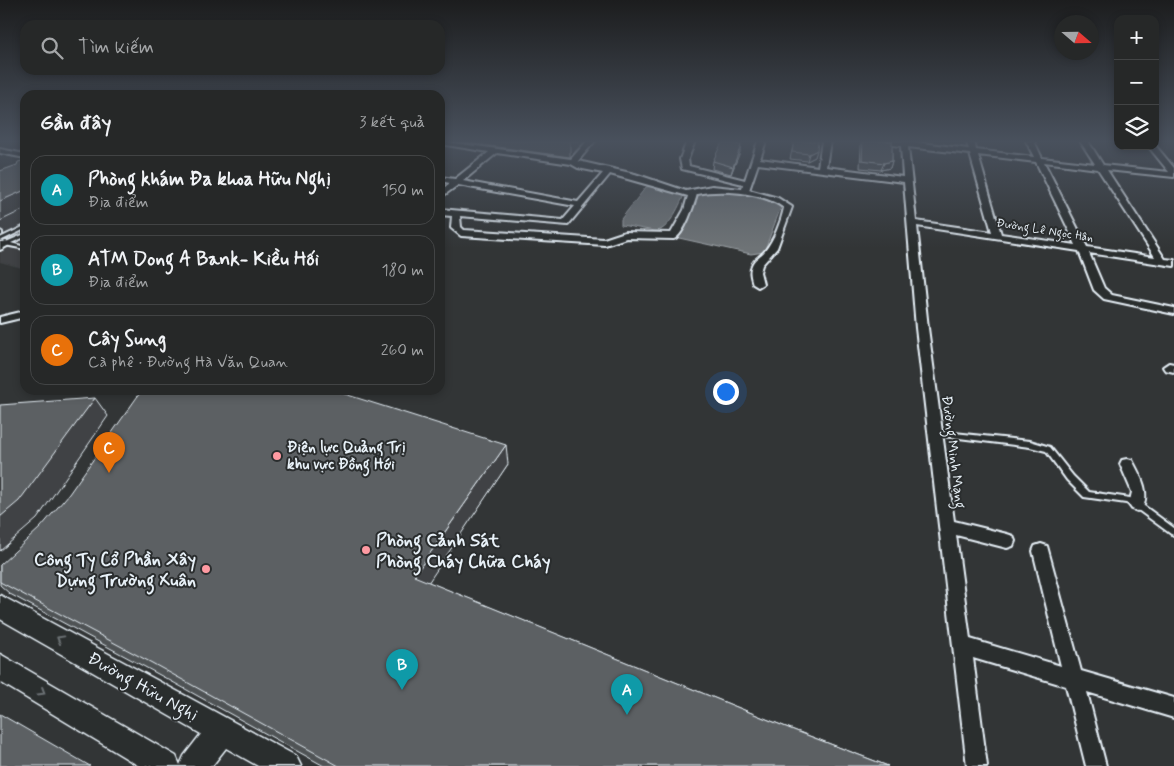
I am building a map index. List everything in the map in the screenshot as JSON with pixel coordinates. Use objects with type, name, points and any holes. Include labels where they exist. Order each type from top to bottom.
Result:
[{"type":"main road","name":"Đường Hữu Nghị","points":[[0,606],[286,766]]},
{"type":"main road","points":[[0,667],[166,766]]},
{"type":"main road","points":[[194,766],[222,730]]},
{"type":"street","points":[[445,191],[463,177]]},
{"type":"street","points":[[445,212],[565,224],[604,177]]},
{"type":"street","points":[[634,177],[685,193],[693,194],[716,189],[745,193],[784,203],[788,207],[773,249],[766,258],[757,264],[755,272],[758,284]]},
{"type":"street","points":[[722,177],[748,183]]},
{"type":"street","points":[[745,193],[750,177]]},
{"type":"street","points":[[882,177],[907,180]]},
{"type":"street","name":"Đường Minh Mạng","points":[[907,177],[913,223],[922,328],[977,766]]},
{"type":"street","points":[[981,177],[997,235]]},
{"type":"street","points":[[1048,177],[1083,249],[1099,290],[1108,297],[1125,302],[1174,311]]},
{"type":"street","points":[[1108,177],[1162,261]]},
{"type":"street","points":[[445,180],[582,205]]},
{"type":"street","points":[[456,213],[456,228],[461,232],[605,242],[625,235],[674,236],[688,210],[693,194]]},
{"type":"street","name":"Đường Lê Ngọc Hân","points":[[913,223],[1174,263]]},
{"type":"street","points":[[0,320],[20,315]]},
{"type":"street","points":[[1126,464],[1139,492],[1136,505]]},
{"type":"street","points":[[947,526],[1007,541]]},
{"type":"street","points":[[1041,551],[1096,766]]},
{"type":"street","points":[[962,646],[1174,708]]},
{"type":"lane","points":[[2,244],[20,231]]},
{"type":"lane","points":[[2,244],[20,237]]},
{"type":"lane","points":[[2,244],[20,247]]},
{"type":"lane","points":[[935,433],[1038,445],[1048,449],[1070,478],[1087,495],[1128,500],[1174,532]]},
{"type":"shaded area","points":[[13,177],[20,177],[20,268],[0,262],[0,182]]},
{"type":"shaded area","points":[[653,186],[684,195],[669,223],[660,230],[655,231],[621,225],[621,219],[646,187]]},
{"type":"shaded area","points":[[714,189],[747,195],[779,204],[781,207],[764,252],[751,254],[679,238],[699,194]]},
{"type":"building","points":[[0,177],[20,177],[20,192],[0,201]]},
{"type":"building","points":[[138,395],[348,395],[506,445],[414,576],[791,729],[888,766],[339,766],[0,582],[0,565],[41,527],[69,494]]},
{"type":"building","points":[[95,398],[19,501],[0,517],[0,405]]},
{"type":"building","points":[[0,714],[90,766],[0,766]]},
{"type":"place","name":"Điện lực Quảng Trị khu vực Đồng Hới","points":[[277,456]]},
{"type":"place","name":"Cây Sung","points":[[109,473]]},
{"type":"place","name":"Phòng Cảnh Sát Phòng Cháy Chữa Cháy","points":[[366,550]]},
{"type":"place","name":"Công Ty Cổ Phần Xây Dựng Trường Xuân","points":[[206,569]]},
{"type":"place","name":"ATM Dong A Bank- Kiều Hối","points":[[402,690]]},
{"type":"place","name":"Phòng khám Đa khoa Hữu Nghị","points":[[627,715]]}]
